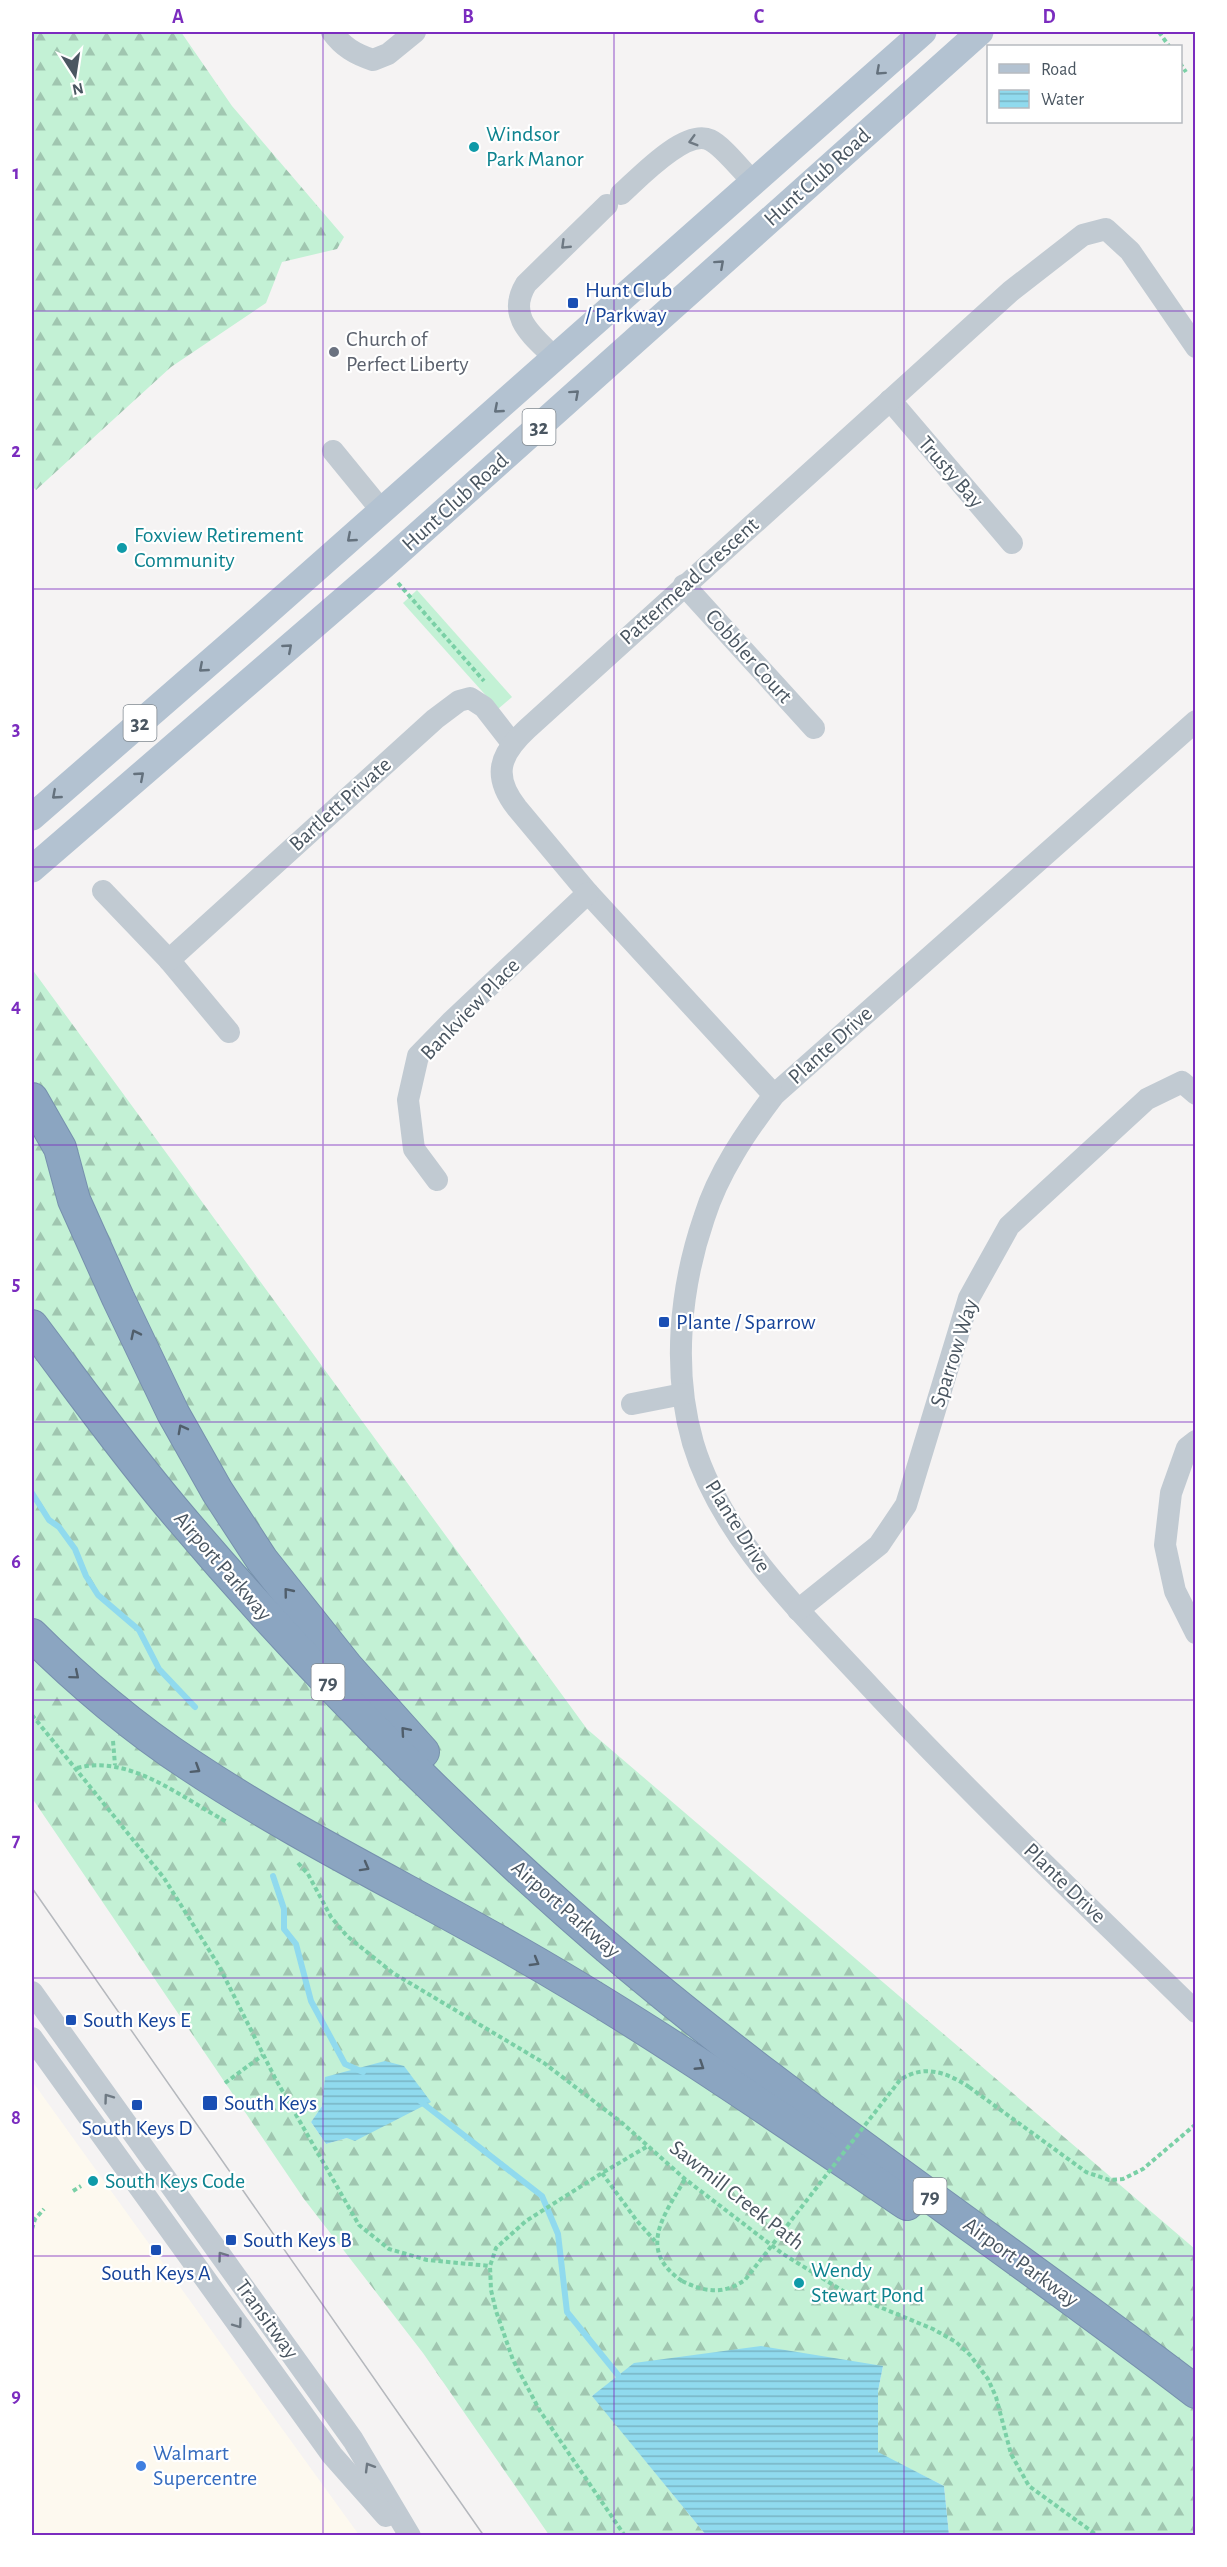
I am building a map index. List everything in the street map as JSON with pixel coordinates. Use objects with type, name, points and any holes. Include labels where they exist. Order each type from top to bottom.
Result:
[{"type":"highway","points":[[32,1099],[60,1148],[74,1200]]},
{"type":"highway","points":[[32,1134],[74,1200],[173,1413],[217,1491],[262,1560],[347,1667],[423,1752],[668,1997]]},
{"type":"highway","name":"Airport Parkway","points":[[32,1326],[170,1505],[229,1574],[340,1695],[423,1780],[490,1842],[668,1997],[820,2115],[1093,2314],[1196,2394]]},
{"type":"highway","points":[[32,1635],[76,1676],[148,1735],[189,1765],[291,1826],[571,1983],[701,2066],[1035,2292],[1196,2394]]},
{"type":"main road","name":"Hunt Club Road","points":[[32,817],[923,32]]},
{"type":"main road","name":"Hunt Club Road","points":[[32,869],[383,566],[980,32]]},
{"type":"street","points":[[332,32],[341,44],[356,54],[373,60],[388,54],[415,32]]},
{"type":"street","points":[[555,358],[523,322],[517,309],[518,300],[526,284],[614,200],[673,149],[698,138],[712,141],[754,183]]},
{"type":"street","name":"Pattermead Crescent","points":[[774,1095],[588,893],[506,795],[502,768],[504,754],[512,742],[890,400],[1020,284],[1083,235],[1106,229],[1130,251],[1196,347]]},
{"type":"street","name":"Trusty Bay","points":[[890,400],[1012,543]]},
{"type":"street","points":[[333,451],[382,511]]},
{"type":"street","name":"Cobbler Court","points":[[684,585],[814,728]]},
{"type":"street","name":"Bartlett Private","points":[[169,960],[427,726],[459,701],[470,698],[484,707],[512,742]]},
{"type":"street","name":"Plante Drive","points":[[1196,721],[774,1095],[748,1129],[722,1177],[704,1218],[688,1282],[680,1347],[683,1394],[693,1443],[711,1487],[736,1529],[771,1579],[919,1740],[1196,2012]]},
{"type":"street","points":[[103,891],[169,960],[230,1032]]},
{"type":"street","name":"Bankview Place","points":[[437,1180],[414,1149],[408,1100],[418,1056],[588,893]]},
{"type":"street","name":"Sparrow Way","points":[[798,1610],[879,1545],[906,1505],[969,1298],[1009,1226],[1147,1099],[1182,1082],[1196,1094]]},
{"type":"street","points":[[632,1404],[683,1394]]},
{"type":"street","points":[[1196,1441],[1187,1448],[1171,1493],[1165,1545],[1175,1591],[1196,1633]]},
{"type":"street","name":"Transitway","points":[[32,1992],[353,2440],[410,2535]]},
{"type":"street","name":"Transitway","points":[[32,2038],[332,2454],[404,2535]]},
{"type":"path","points":[[1159,32],[1168,45]]},
{"type":"path","points":[[1182,66],[1186,72]]},
{"type":"path","points":[[383,566],[489,686]]},
{"type":"path","points":[[32,1714],[164,1878],[219,1966],[263,2055],[359,2225],[389,2249],[427,2260],[490,2266]]},
{"type":"path","points":[[111,1736],[115,1765]]},
{"type":"path","points":[[77,1768],[93,1764],[115,1765],[147,1778],[235,1826]]},
{"type":"path","name":"Sawmill Creek Path","points":[[296,1860],[308,1874],[331,1917],[347,1935],[393,1973],[544,2063],[648,2146],[685,2179],[783,2254],[848,2294],[933,2329],[956,2342],[970,2355],[988,2379],[996,2397],[1011,2454],[1029,2486],[1098,2535]]},
{"type":"path","points":[[225,2083],[263,2055]]},
{"type":"path","points":[[602,2173],[637,2221],[655,2241],[660,2260],[670,2272],[697,2289],[714,2292],[736,2286],[745,2280],[900,2080],[913,2073],[938,2071],[947,2074],[1086,2172],[1109,2180],[1123,2179],[1143,2169],[1196,2124]]},
{"type":"path","points":[[625,2535],[540,2411],[513,2360],[496,2311],[491,2290],[490,2266],[496,2248],[526,2221],[648,2146]]},
{"type":"path","points":[[655,2241],[685,2179]]},
{"type":"path","points":[[73,2191],[81,2186]]},
{"type":"path","points":[[32,2229],[35,2219],[44,2209]]},
{"type":"shaded area","points":[[32,2081],[270,2412],[359,2535],[32,2535]]},
{"type":"green space","points":[[32,32],[181,32],[232,106],[344,237],[337,249],[282,262],[266,303],[171,367],[36,490],[32,486]]},
{"type":"green space","points":[[417,590],[512,697],[498,709],[403,603]]},
{"type":"green space","points":[[32,969],[587,1729],[1195,2249],[1195,2535],[949,2535],[944,2486],[878,2453],[878,2391],[883,2366],[592,2395],[706,2535],[549,2535],[423,2353],[304,2199],[32,1798]],"holes":[[[322,2106],[347,2138],[326,2144],[311,2122]]]},
{"type":"water","points":[[385,2061],[404,2066],[431,2102],[355,2141],[347,2138],[326,2144],[311,2122],[322,2106],[325,2077]]},
{"type":"water","name":"Wendy Stewart Pond","points":[[761,2346],[883,2366],[878,2391],[878,2452],[944,2486],[949,2535],[706,2535],[592,2396],[634,2363]]},
{"type":"waterway","points":[[32,1493],[49,1520],[59,1527],[75,1549],[86,1576],[98,1595],[139,1630],[159,1669],[195,1707]]},
{"type":"waterway","points":[[273,1876],[284,1909],[284,1929],[296,1944],[311,2001],[345,2064],[363,2072]]},
{"type":"waterway","points":[[420,2101],[542,2196],[558,2234],[567,2312],[618,2375]]},
{"type":"tram line","points":[[32,1888],[484,2536]]},
{"type":"place","name":"Windsor Park Manor","points":[[474,147]]},
{"type":"place","name":"Hunt Club / Parkway","points":[[573,303]]},
{"type":"place","name":"Church of Perfect Liberty","points":[[334,352]]},
{"type":"place","name":"Foxview Retirement Community","points":[[122,548]]},
{"type":"place","name":"Plante / Sparrow","points":[[664,1322]]},
{"type":"place","name":"South Keys E","points":[[71,2020]]},
{"type":"place","name":"South Keys","points":[[210,2103]]},
{"type":"place","name":"South Keys D","points":[[137,2105]]},
{"type":"place","name":"South Keys Code","points":[[93,2181]]},
{"type":"place","name":"South Keys B","points":[[231,2240]]},
{"type":"place","name":"South Keys A","points":[[156,2250]]},
{"type":"place","name":"Wendy Stewart Pond","points":[[799,2283]]},
{"type":"place","name":"Walmart Supercentre","points":[[141,2466]]}]
